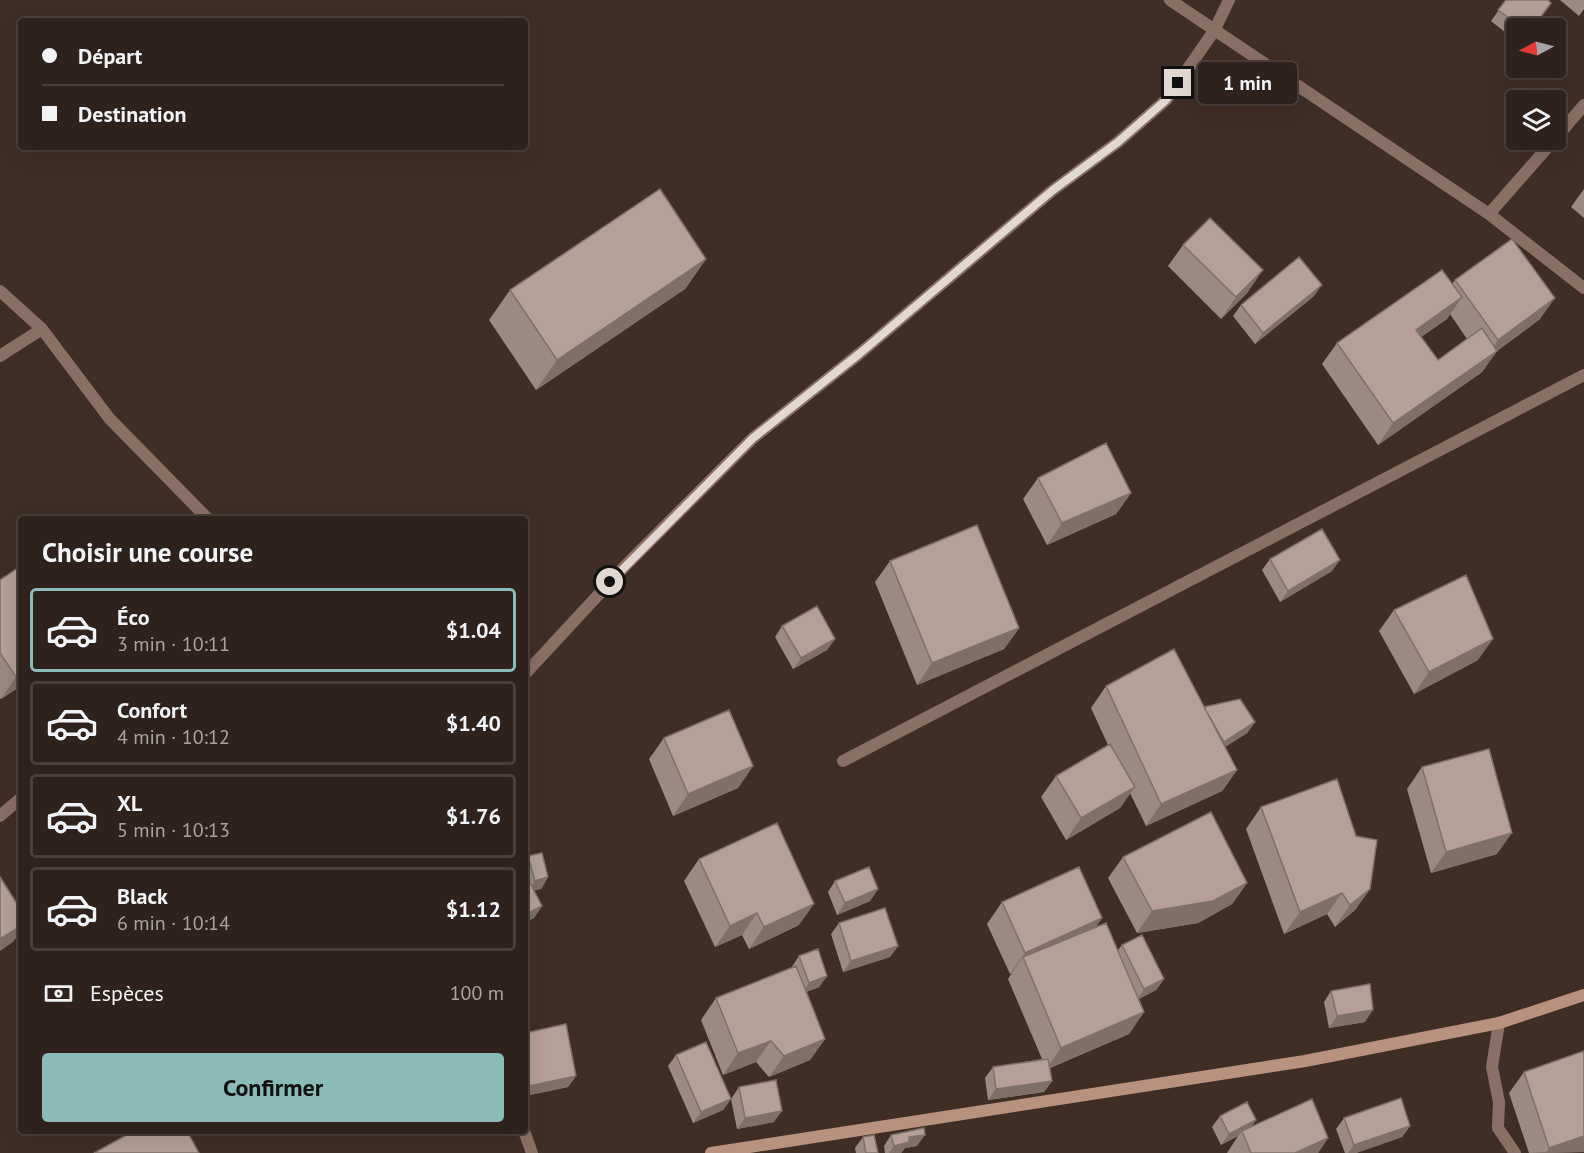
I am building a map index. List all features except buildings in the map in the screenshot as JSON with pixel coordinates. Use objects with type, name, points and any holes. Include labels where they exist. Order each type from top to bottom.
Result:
[{"type":"street","points":[[1170,0],[1214,32],[1489,214],[1584,288]]},
{"type":"street","points":[[528,671],[626,565],[753,438],[859,354],[1053,190],[1118,142],[1166,100],[1214,32],[1229,0]]},
{"type":"street","points":[[1566,126],[1584,105]]},
{"type":"street","points":[[1489,214],[1545,150]]},
{"type":"street","points":[[0,291],[42,330],[109,418],[205,516]]},
{"type":"street","points":[[0,356],[42,330]]},
{"type":"street","points":[[843,761],[1584,375]]},
{"type":"street","points":[[0,816],[18,801]]},
{"type":"street","points":[[711,1153],[784,1147],[1293,1062],[1499,1023],[1584,995]]},
{"type":"street","points":[[1499,1023],[1492,1067],[1499,1102],[1498,1128],[1515,1153]]},
{"type":"street","points":[[525,1134],[532,1153]]},
{"type":"route","points":[[610,582],[753,438],[859,354],[1053,190],[1118,142],[1166,100],[1178,83]]}]
